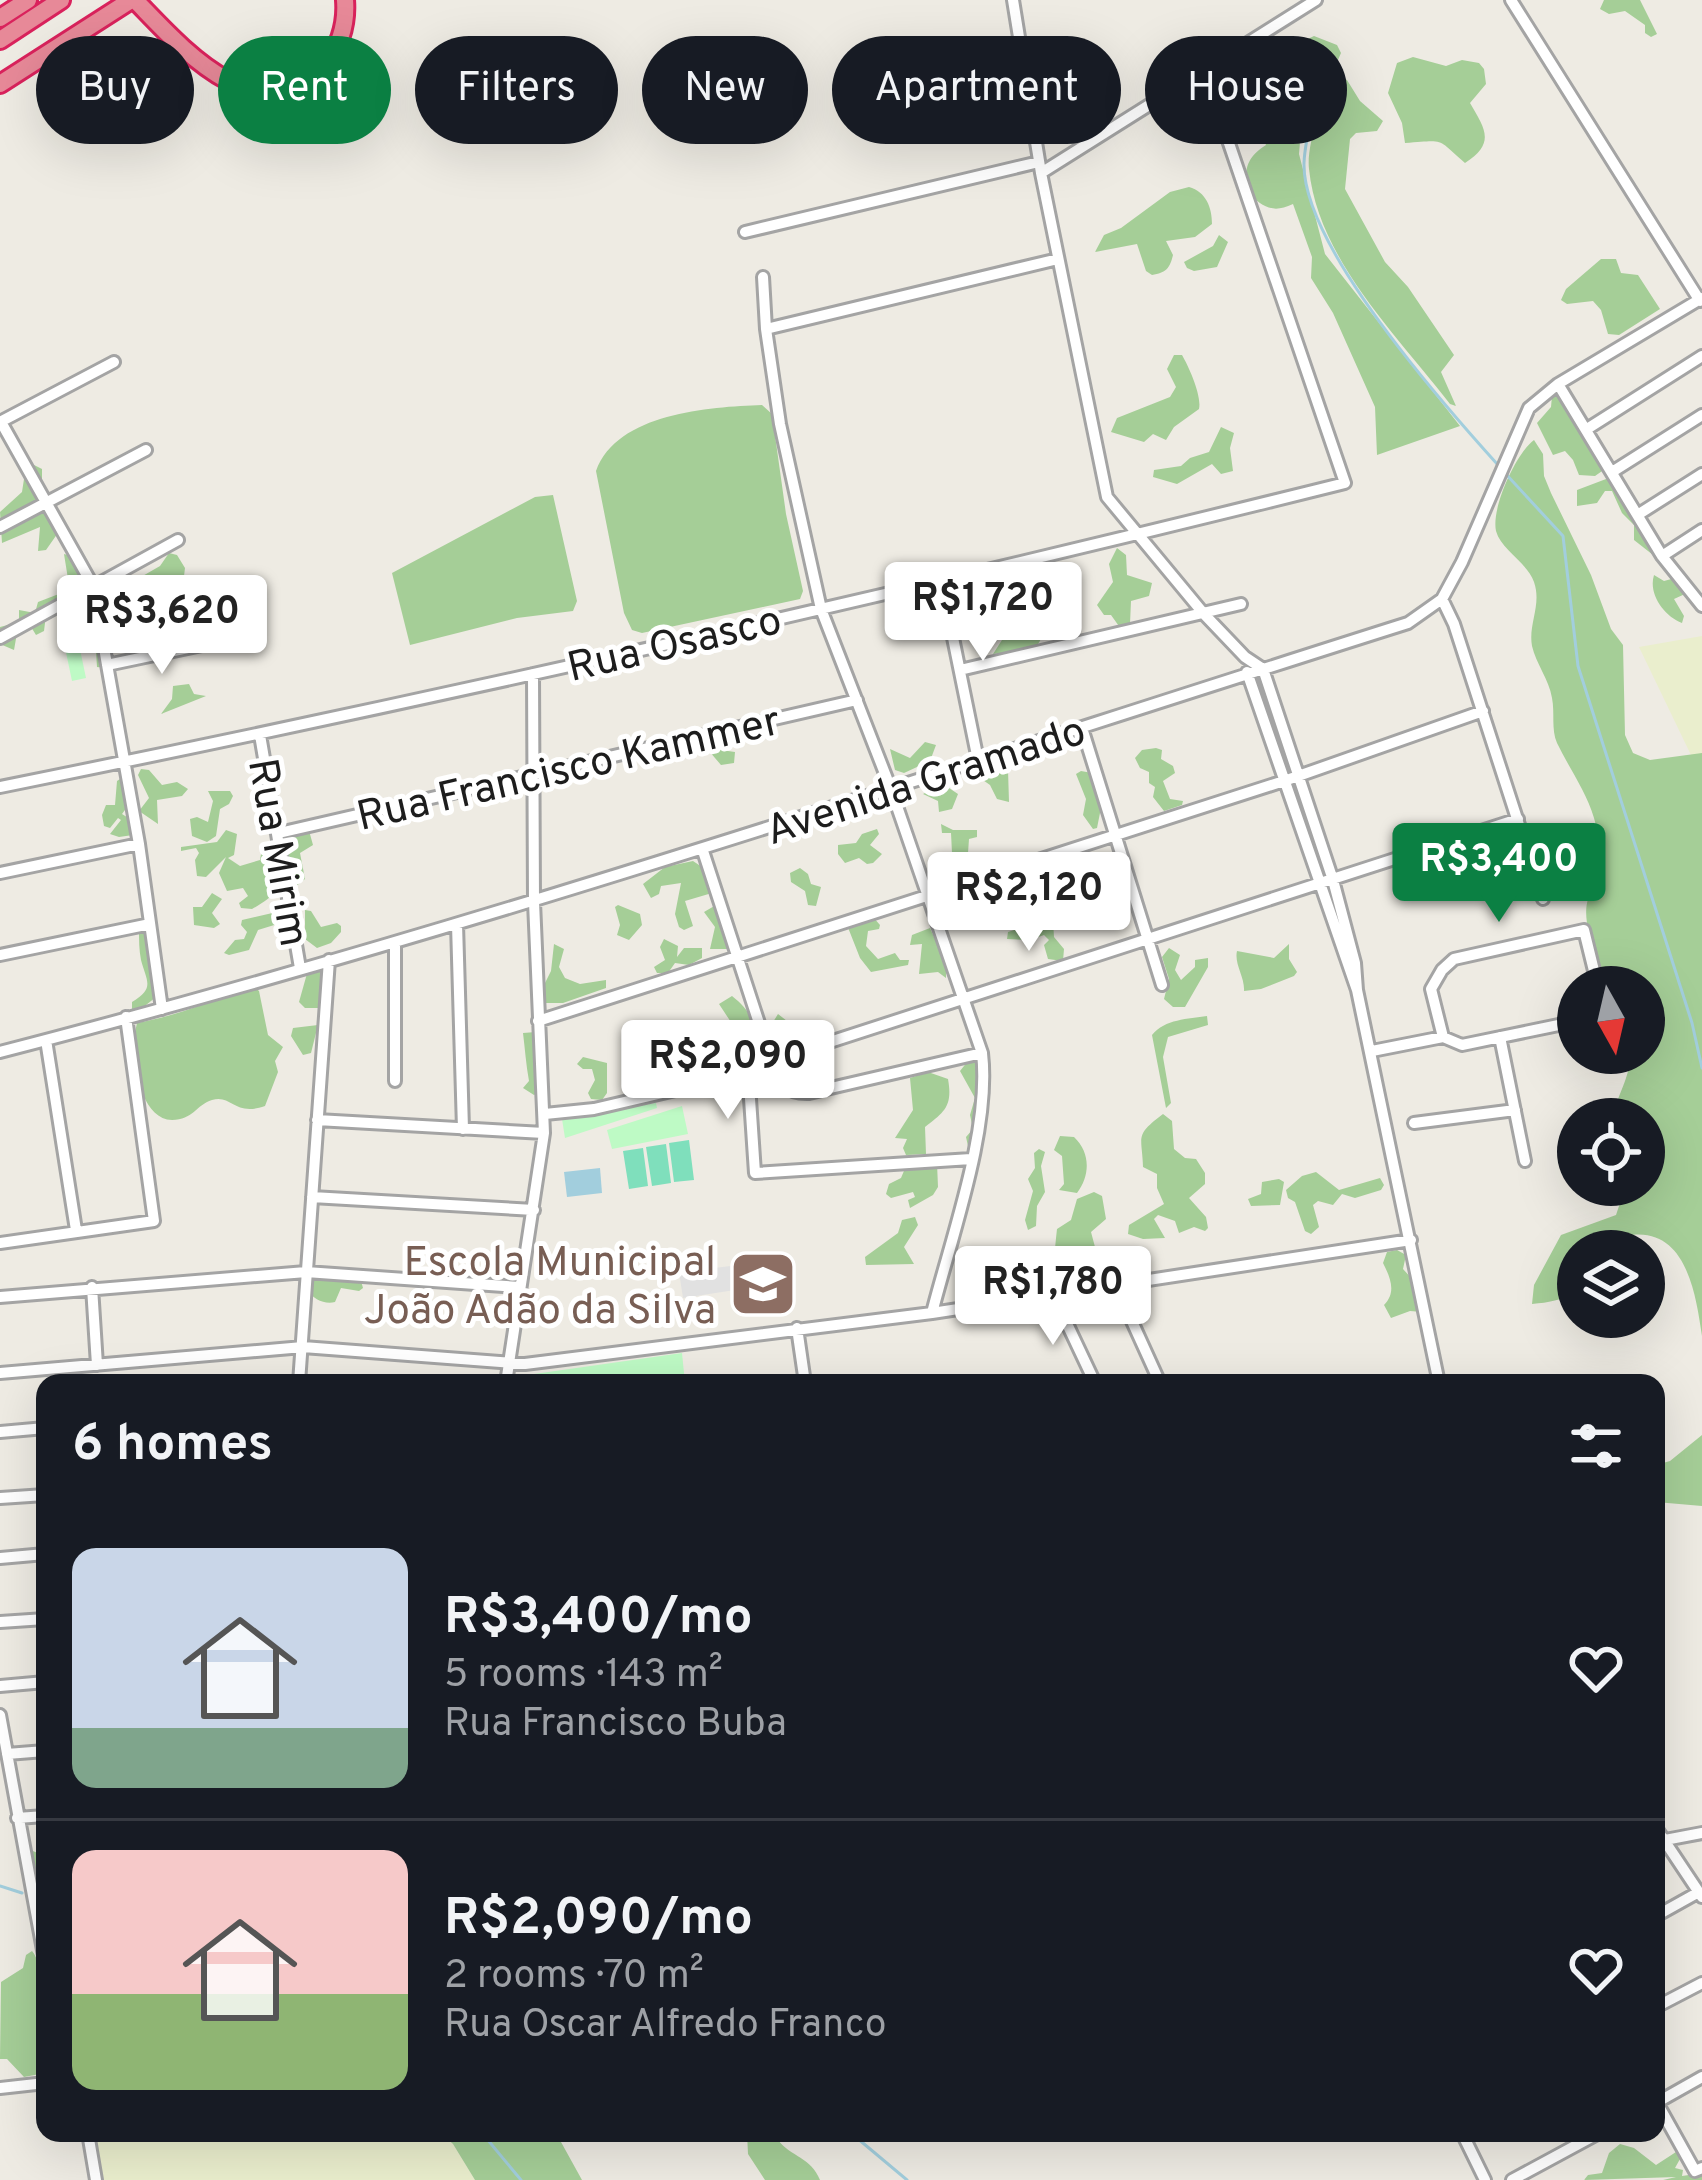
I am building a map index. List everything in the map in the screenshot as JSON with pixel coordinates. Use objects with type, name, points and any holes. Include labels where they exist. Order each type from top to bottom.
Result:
[{"type":"highway","points":[[0,18],[28,0]]},
{"type":"highway","points":[[0,40],[61,0]]},
{"type":"highway","points":[[0,84],[133,0],[204,68],[223,80],[268,92],[288,89],[323,67],[343,31],[345,2]]},
{"type":"street","points":[[1012,0],[1040,168],[1107,497],[1204,614],[1263,669],[1333,880],[1355,963],[1357,990]]},
{"type":"street","points":[[1262,36],[1316,0]]},
{"type":"street","points":[[1511,0],[1701,300],[1558,384],[1529,408],[1442,599],[1544,899]]},
{"type":"street","points":[[745,232],[1040,168],[1145,108]]},
{"type":"street","name":"Rua Osasco","points":[[0,787],[260,735],[820,610],[1346,483],[1229,144]]},
{"type":"street","points":[[766,329],[1058,259]]},
{"type":"street","points":[[763,277],[780,424],[820,610],[891,789],[982,1053],[985,1078],[971,1159],[932,1313]]},
{"type":"street","points":[[1587,429],[1702,356]]},
{"type":"street","points":[[114,362],[1,422],[93,586],[140,844],[162,1009]]},
{"type":"street","points":[[1558,384],[1662,556],[1699,598]]},
{"type":"street","points":[[1612,472],[1702,416]]},
{"type":"street","points":[[0,527],[146,450]]},
{"type":"street","points":[[1639,514],[1702,474]]},
{"type":"street","points":[[1662,556],[1702,530]]},
{"type":"street","points":[[0,638],[178,540]]},
{"type":"street","points":[[941,579],[978,760]]},
{"type":"street","name":"Avenida Gramado","points":[[0,1052],[395,943],[703,851],[1408,623],[1442,599]]},
{"type":"street","points":[[960,670],[1241,604]]},
{"type":"street","points":[[107,665],[208,644]]},
{"type":"street","points":[[1245,657],[1318,886],[1357,990],[1437,1374]]},
{"type":"street","points":[[507,1374],[544,1133],[534,902],[533,674]]},
{"type":"street","name":"Rua Francisco Kammer","points":[[279,833],[857,700]]},
{"type":"street","points":[[538,1021],[1284,781],[1483,711]]},
{"type":"street","points":[[1082,728],[1162,985]]},
{"type":"street","name":"Rua Mirim","points":[[260,735],[300,968]]},
{"type":"street","points":[[544,1114],[645,1099],[748,1069],[1518,819]]},
{"type":"street","points":[[0,873],[140,844]]},
{"type":"street","points":[[703,851],[735,956],[785,1090],[809,1093],[982,1053]]},
{"type":"street","points":[[0,955],[150,923]]},
{"type":"street","points":[[458,924],[463,1129]]},
{"type":"street","points":[[1443,1037],[1431,989],[1454,959],[1584,930],[1593,966]]},
{"type":"street","points":[[394,1081],[395,943]]},
{"type":"street","points":[[300,1374],[329,960]]},
{"type":"street","points":[[0,1243],[154,1221],[126,1017]]},
{"type":"street","points":[[1372,1051],[1443,1037],[1462,1045],[1557,1026]]},
{"type":"street","points":[[1500,1037],[1525,1161]]},
{"type":"street","points":[[46,1040],[76,1230]]},
{"type":"street","points":[[748,1069],[755,1173],[971,1159]]},
{"type":"street","points":[[1414,1123],[1514,1110]]},
{"type":"street","points":[[317,1120],[544,1133]]},
{"type":"street","points":[[312,1197],[534,1210]]},
{"type":"street","points":[[0,1373],[302,1347],[544,1362],[932,1313],[1411,1240]]},
{"type":"street","points":[[0,1297],[306,1272],[519,1287]]},
{"type":"street","points":[[1116,1286],[1156,1374]]},
{"type":"street","points":[[92,1287],[97,1365]]},
{"type":"street","points":[[1053,1294],[1090,1374]]},
{"type":"street","points":[[797,1328],[804,1374]]},
{"type":"street","points":[[0,1432],[36,1429]]},
{"type":"street","points":[[0,1498],[36,1496]]},
{"type":"street","points":[[0,1558],[36,1555]]},
{"type":"street","points":[[0,1622],[36,1619]]},
{"type":"street","points":[[0,1686],[36,1683]]},
{"type":"street","points":[[0,1715],[36,1915]]},
{"type":"street","points":[[7,1754],[36,1752]]},
{"type":"street","points":[[17,1818],[36,1817]]},
{"type":"street","points":[[1665,1912],[1700,1894],[1665,1840],[1702,1833]]},
{"type":"street","points":[[1665,2002],[1702,1983]]},
{"type":"street","points":[[1665,2097],[1702,2077]]},
{"type":"street","points":[[0,2088],[36,2084]]},
{"type":"street","points":[[1665,2116],[1698,2169]]},
{"type":"street","points":[[90,2142],[96,2180]]},
{"type":"street","points":[[1466,2142],[1485,2180]]},
{"type":"street","points":[[1512,2180],[1583,2142]]},
{"type":"green space","points":[[1604,0],[1640,0],[1657,34],[1645,33],[1645,25],[1625,11],[1609,14],[1600,9]]},
{"type":"green space","points":[[1413,57],[1446,66],[1462,60],[1479,63],[1484,69],[1486,84],[1470,103],[1483,128],[1484,142],[1465,163],[1440,143],[1405,143],[1388,93],[1397,63]]},
{"type":"green space","points":[[1347,80],[1360,101],[1383,121],[1377,131],[1356,133],[1350,139],[1345,189],[1385,262],[1454,355],[1441,372],[1456,406],[1384,323],[1344,265],[1315,202],[1310,147],[1347,144]]},
{"type":"green space","points":[[1300,144],[1325,254],[1460,426],[1377,455],[1375,407],[1333,313],[1311,278],[1312,257],[1293,204],[1268,207],[1246,191],[1248,164],[1266,145]]},
{"type":"green space","points":[[1189,187],[1207,201],[1212,224],[1195,237],[1166,241],[1173,255],[1164,271],[1152,275],[1146,271],[1137,244],[1095,252],[1104,235],[1170,192]]},
{"type":"green space","points":[[1219,235],[1228,242],[1217,267],[1187,268],[1184,262],[1213,246]]},
{"type":"green space","points":[[1601,259],[1616,259],[1621,273],[1638,275],[1660,309],[1619,335],[1608,334],[1593,301],[1567,304],[1561,300],[1566,289]]},
{"type":"green space","points":[[1174,355],[1182,355],[1188,367],[1199,409],[1174,427],[1166,440],[1153,434],[1144,442],[1111,432],[1117,418],[1170,397],[1176,387],[1167,369]]},
{"type":"green space","points":[[1559,393],[1605,469],[1595,476],[1579,475],[1565,451],[1553,455],[1537,423],[1551,407],[1552,396]]},
{"type":"green space","points":[[762,405],[772,414],[803,591],[800,599],[642,633],[632,630],[624,613],[596,471],[623,436],[644,425],[692,411]]},
{"type":"green space","points":[[1221,427],[1234,433],[1230,448],[1233,471],[1221,474],[1212,464],[1177,484],[1153,477],[1154,470],[1181,466],[1209,452]]},
{"type":"green space","points":[[1534,440],[1543,454],[1551,493],[1611,629],[1623,645],[1625,735],[1633,753],[1650,760],[1702,753],[1702,1336],[1692,1285],[1677,1254],[1665,1243],[1665,1230],[1575,1230],[1616,1215],[1619,1206],[1665,1206],[1665,1098],[1618,1098],[1627,1074],[1665,1074],[1665,966],[1601,966],[1592,944],[1586,909],[1597,859],[1597,829],[1587,798],[1555,738],[1550,691],[1532,646],[1534,582],[1496,531],[1506,482]]},
{"type":"green space","points":[[26,466],[42,469],[42,508],[60,530],[46,550],[38,551],[40,527],[2,543],[0,512],[22,492]]},
{"type":"green space","points":[[1614,476],[1662,562],[1634,540],[1634,525],[1612,491],[1605,491],[1597,503],[1577,506],[1577,490]]},
{"type":"green space","points":[[553,495],[577,601],[573,611],[517,618],[410,645],[392,573],[535,497]]},
{"type":"green space","points":[[1117,548],[1126,555],[1127,575],[1152,583],[1149,596],[1131,601],[1130,624],[1121,629],[1097,605],[1113,582],[1109,564]]},
{"type":"green space","points":[[169,553],[177,555],[185,568],[183,584],[152,581],[122,593],[113,617],[106,620],[114,632],[107,636],[105,668],[97,667],[94,619],[106,587],[121,581],[127,585],[160,566]]},
{"type":"green space","points":[[64,554],[90,578],[46,615],[44,631],[36,635],[28,622],[17,633],[14,650],[0,644],[0,627],[19,622],[19,610],[35,613],[38,602],[64,592],[68,579]]},
{"type":"green space","points":[[1654,575],[1664,581],[1675,578],[1685,594],[1674,599],[1684,616],[1682,623],[1659,604]]},
{"type":"green space","points":[[90,606],[96,627],[62,636],[58,618]]},
{"type":"green space","points":[[1023,624],[1041,639],[1035,649],[993,654],[1002,640],[1018,634]]},
{"type":"green space","points":[[77,635],[86,678],[72,681],[63,638]]},
{"type":"green space","points":[[1702,636],[1702,778],[1639,647]]},
{"type":"green space","points":[[189,684],[194,694],[206,696],[161,714],[172,699],[173,686]]},
{"type":"green space","points":[[712,737],[721,750],[735,752],[734,763],[721,765],[709,751],[691,757],[692,750]]},
{"type":"green space","points":[[925,742],[936,745],[930,761],[904,773],[895,770],[890,749],[910,758]]},
{"type":"green space","points":[[1156,748],[1175,773],[1163,781],[1170,799],[1183,801],[1164,811],[1153,797],[1149,772],[1135,758],[1142,750]]},
{"type":"green space","points":[[981,768],[1008,770],[1009,802],[997,799],[980,778]]},
{"type":"green space","points":[[141,769],[149,770],[162,785],[177,782],[188,789],[182,796],[157,800],[158,824],[139,811],[149,798],[138,775]]},
{"type":"green space","points":[[1092,773],[1102,803],[1093,829],[1083,815],[1086,799],[1076,774]]},
{"type":"green space","points":[[120,779],[130,803],[122,814],[133,821],[133,835],[119,837],[110,834],[121,820],[110,828],[104,826],[102,815],[106,805],[115,805]]},
{"type":"green space","points":[[943,784],[958,794],[952,809],[939,812],[938,801],[923,794]]},
{"type":"green space","points":[[208,791],[230,791],[233,796],[220,809],[216,836],[207,842],[192,836],[190,819],[208,822],[213,801]]},
{"type":"green space","points":[[941,824],[953,830],[977,830],[977,837],[969,839],[968,853],[952,853],[951,833],[942,833]]},
{"type":"green space","points":[[308,827],[313,845],[300,853],[305,879],[291,890],[285,836]]},
{"type":"green space","points":[[877,829],[879,834],[870,845],[882,854],[873,863],[859,858],[845,863],[838,845],[856,843],[862,834]]},
{"type":"green space","points":[[226,830],[237,834],[234,855],[228,858],[240,866],[260,860],[269,843],[278,845],[279,883],[271,896],[252,909],[241,908],[239,903],[248,896],[243,888],[227,891],[219,873],[226,857],[206,877],[197,876],[196,848],[181,851],[181,847],[217,842]]},
{"type":"green space","points":[[693,861],[702,867],[712,893],[685,901],[693,926],[684,930],[675,914],[681,883],[661,886],[651,898],[643,884],[665,867]]},
{"type":"green space","points":[[800,868],[811,884],[821,887],[816,906],[808,905],[805,891],[791,882],[790,873]]},
{"type":"green space","points":[[999,887],[997,903],[970,908],[971,917],[954,921],[955,915],[966,910],[965,888]]},
{"type":"green space","points":[[212,893],[222,899],[212,913],[220,924],[214,928],[194,925],[193,907],[202,907]]},
{"type":"green space","points":[[618,905],[640,914],[642,925],[629,940],[617,935]]},
{"type":"green space","points":[[716,905],[729,949],[710,949],[715,927],[704,912]]},
{"type":"green space","points":[[1021,908],[1029,913],[1031,926],[1038,928],[1045,920],[1053,920],[1054,937],[1064,949],[1063,961],[1048,959],[1044,945],[1049,940],[1044,935],[1007,939],[1008,932],[1020,928],[1017,913]]},
{"type":"green space","points":[[305,910],[311,911],[321,927],[337,923],[341,932],[331,943],[317,948],[305,939]]},
{"type":"green space","points":[[286,912],[284,922],[258,930],[249,950],[224,953],[235,940],[244,939],[247,932],[242,920]]},
{"type":"green space","points":[[873,917],[880,925],[868,931],[866,946],[878,959],[895,953],[900,960],[909,960],[908,965],[871,972],[860,958],[847,925]]},
{"type":"green space","points":[[148,928],[156,997],[132,1010],[132,1002],[147,988],[139,929]]},
{"type":"green space","points":[[930,928],[946,964],[946,978],[938,972],[919,974],[922,944],[910,945],[912,935]]},
{"type":"green space","points":[[664,939],[678,946],[677,957],[684,948],[702,948],[702,958],[689,965],[675,963],[668,973],[657,973],[654,967],[665,960],[660,947]]},
{"type":"green space","points":[[554,944],[564,949],[559,967],[565,978],[580,984],[606,980],[606,988],[563,1003],[544,1003],[540,993],[551,971]]},
{"type":"green space","points":[[1289,944],[1294,976],[1244,991],[1237,951],[1274,958]]},
{"type":"green space","points":[[1169,948],[1180,955],[1175,970],[1181,980],[1195,967],[1195,960],[1208,958],[1208,967],[1185,1007],[1173,1007],[1164,999],[1169,979],[1162,957]]},
{"type":"green space","points":[[321,968],[320,1008],[305,1008],[299,1002],[308,970]]},
{"type":"green space","points":[[251,984],[259,991],[268,1035],[283,1047],[265,1106],[246,1109],[219,1099],[179,1119],[160,1117],[139,1081],[137,1023],[195,1007]]},
{"type":"green space","points":[[732,996],[746,1009],[756,1031],[756,1057],[743,1061],[734,1054],[748,1048],[719,1004]]},
{"type":"green space","points":[[778,1014],[787,1021],[792,1041],[799,1043],[776,1047],[770,1027]]},
{"type":"green space","points":[[1207,1016],[1208,1025],[1168,1037],[1163,1057],[1171,1103],[1166,1108],[1152,1035],[1170,1023]]},
{"type":"green space","points":[[318,1025],[311,1053],[303,1055],[291,1036],[293,1028]]},
{"type":"green space","points":[[536,1032],[534,1095],[523,1088],[529,1081],[523,1033]]},
{"type":"green space","points":[[583,1057],[607,1063],[607,1093],[602,1100],[591,1099],[588,1093],[595,1080],[592,1069],[577,1064]]},
{"type":"green space","points":[[985,1057],[990,1076],[988,1104],[973,1148],[966,1137],[973,1129],[970,1115],[975,1098],[960,1071],[968,1061]]},
{"type":"green space","points":[[928,1072],[948,1079],[948,1103],[925,1127],[926,1154],[906,1155],[907,1139],[895,1138],[913,1110],[910,1078]]},
{"type":"green space","points":[[656,1103],[657,1108],[565,1138],[562,1119]]},
{"type":"green space","points":[[682,1106],[688,1134],[612,1149],[607,1130]]},
{"type":"green space","points":[[1163,1114],[1172,1121],[1174,1149],[1185,1158],[1196,1159],[1205,1173],[1205,1184],[1189,1198],[1206,1217],[1208,1228],[1179,1233],[1175,1221],[1158,1215],[1154,1219],[1165,1238],[1143,1239],[1128,1234],[1129,1225],[1164,1204],[1157,1174],[1143,1167],[1142,1137]]},
{"type":"green space","points":[[1060,1136],[1074,1137],[1086,1157],[1086,1172],[1077,1193],[1059,1190],[1064,1184],[1062,1156],[1054,1150]]},
{"type":"green space","points":[[689,1140],[694,1180],[674,1182],[669,1143]]},
{"type":"green space","points":[[666,1144],[671,1183],[652,1186],[646,1147]]},
{"type":"green space","points":[[643,1148],[648,1186],[629,1189],[623,1151]]},
{"type":"green space","points":[[1039,1149],[1045,1152],[1041,1166],[1045,1192],[1037,1206],[1036,1226],[1028,1230],[1025,1220],[1033,1191],[1028,1179]]},
{"type":"green space","points":[[937,1163],[938,1187],[933,1195],[910,1208],[913,1192],[891,1198],[886,1194],[906,1166]]},
{"type":"green space","points":[[1316,1172],[1339,1190],[1380,1178],[1384,1185],[1355,1198],[1342,1194],[1333,1205],[1318,1201],[1313,1205],[1319,1227],[1311,1234],[1305,1231],[1286,1190],[1302,1176]]},
{"type":"green space","points":[[1262,1182],[1284,1182],[1280,1205],[1251,1206],[1248,1199],[1261,1194]]},
{"type":"green space","points":[[1094,1192],[1102,1196],[1106,1219],[1091,1232],[1095,1247],[1073,1251],[1064,1262],[1072,1270],[1074,1257],[1087,1256],[1090,1273],[1056,1281],[1057,1229],[1071,1220],[1077,1199]]},
{"type":"green space","points":[[915,1217],[918,1225],[904,1247],[914,1264],[866,1265],[865,1257],[898,1233],[902,1220]]},
{"type":"green space","points":[[1557,1242],[1557,1300],[1532,1304],[1534,1285]]},
{"type":"green space","points":[[1387,1252],[1406,1255],[1403,1269],[1414,1281],[1422,1312],[1391,1318],[1384,1305],[1391,1290],[1383,1263]]},
{"type":"green space","points":[[338,1276],[341,1281],[361,1281],[363,1288],[341,1288],[331,1303],[307,1290],[312,1277]]},
{"type":"green space","points":[[682,1353],[684,1374],[534,1374]]},
{"type":"green space","points":[[1702,1435],[1702,1506],[1665,1503],[1665,1462]]},
{"type":"green space","points":[[28,1849],[36,1852],[36,1892]]},
{"type":"green space","points":[[32,1951],[36,1959],[36,2075],[24,2077],[7,2059],[0,2059],[1,1982],[23,1968]]},
{"type":"green space","points":[[94,2142],[451,2142],[475,2180],[101,2180]]},
{"type":"green space","points":[[561,2142],[582,2180],[475,2180],[453,2144]]},
{"type":"green space","points":[[747,2142],[780,2142],[811,2166],[820,2180],[765,2180],[748,2154]]},
{"type":"green space","points":[[1620,2144],[1656,2165],[1676,2152],[1680,2159],[1675,2168],[1683,2170],[1682,2176],[1702,2173],[1702,2180],[1584,2180],[1602,2173],[1609,2153]]},
{"type":"shaded area","points":[[731,1266],[735,1290],[683,1298],[679,1272]]},
{"type":"water","points":[[600,1168],[602,1193],[567,1197],[564,1172]]},
{"type":"waterway","points":[[1306,144],[1309,197],[1350,278],[1411,364],[1498,465]]},
{"type":"waterway","points":[[1504,472],[1563,536],[1578,666],[1692,1023],[1702,1068]]},
{"type":"waterway","points":[[0,1886],[22,1893]]},
{"type":"waterway","points":[[489,2142],[521,2180]]},
{"type":"waterway","points":[[862,2142],[907,2180]]},
{"type":"place","name":"Escola Municipal João Adão da Silva","points":[[763,1284]]}]
